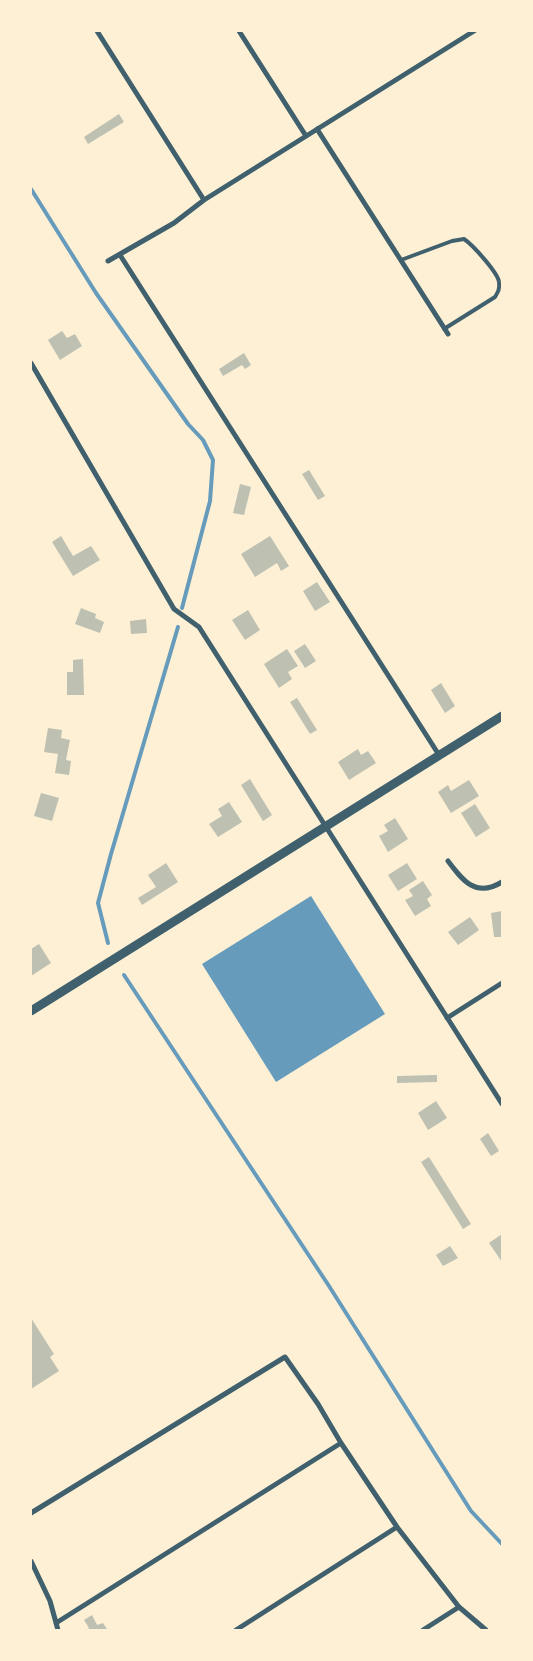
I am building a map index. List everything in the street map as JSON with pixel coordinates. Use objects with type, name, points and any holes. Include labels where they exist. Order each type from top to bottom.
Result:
[{"type":"street","points":[[96,31],[204,200]]},
{"type":"street","points":[[239,31],[306,136]]},
{"type":"street","points":[[108,261],[174,224],[204,200],[474,31]]},
{"type":"street","points":[[317,129],[446,331]]},
{"type":"street","points":[[120,255],[439,756]]},
{"type":"street","points":[[31,362],[174,609],[199,627],[502,1104]]},
{"type":"street","points":[[31,1011],[502,716]]},
{"type":"street","points":[[448,861],[464,881],[478,888],[487,888],[502,882]]},
{"type":"street","points":[[448,1018],[502,983]]},
{"type":"street","points":[[31,1513],[285,1357],[318,1404],[397,1526],[459,1607],[486,1630]]},
{"type":"street","points":[[56,1623],[341,1442]]},
{"type":"street","points":[[236,1630],[397,1526]]},
{"type":"street","points":[[31,1561],[50,1601],[58,1630]]},
{"type":"street","points":[[423,1630],[459,1607]]},
{"type":"lane","points":[[401,260],[452,241],[464,239],[473,245],[499,280],[500,289],[495,297],[446,331]]},
{"type":"water","points":[[311,896],[385,1014],[276,1082],[202,964]]},
{"type":"building","points":[[119,114],[124,122],[88,144],[84,137]]},
{"type":"building","points":[[62,331],[67,338],[75,334],[82,346],[60,360],[48,340]]},
{"type":"building","points":[[244,353],[251,365],[245,369],[242,365],[223,376],[219,369]]},
{"type":"building","points":[[309,470],[325,496],[318,500],[302,474]]},
{"type":"building","points":[[240,484],[251,487],[244,515],[233,513]]},
{"type":"building","points":[[61,536],[73,556],[91,546],[100,560],[73,576],[52,542]]},
{"type":"building","points":[[270,536],[289,566],[281,571],[277,563],[255,577],[241,554]]},
{"type":"building","points":[[317,582],[330,602],[315,611],[303,591]]},
{"type":"building","points":[[81,608],[96,614],[95,618],[104,622],[100,633],[75,624]]},
{"type":"building","points":[[248,610],[260,630],[245,640],[232,620]]},
{"type":"building","points":[[146,619],[147,633],[131,634],[130,621]]},
{"type":"building","points":[[305,644],[316,661],[305,668],[294,651]]},
{"type":"building","points":[[287,649],[298,666],[288,672],[292,679],[279,688],[264,664]]},
{"type":"building","points":[[83,659],[84,695],[67,695],[67,672],[73,672],[73,660]]},
{"type":"building","points":[[441,683],[455,706],[445,713],[431,690]]},
{"type":"building","points":[[297,698],[317,730],[310,734],[290,702]]},
{"type":"building","points":[[48,728],[62,730],[61,738],[70,740],[66,760],[71,761],[69,775],[55,773],[58,754],[44,752]]},
{"type":"building","points":[[358,749],[361,755],[368,751],[376,763],[349,780],[338,762]]},
{"type":"building","points":[[250,779],[272,815],[263,821],[241,785]]},
{"type":"building","points":[[469,780],[479,796],[451,813],[438,792],[448,785],[451,791]]},
{"type":"building","points":[[41,793],[59,798],[52,821],[34,816]]},
{"type":"building","points":[[229,802],[242,822],[218,837],[209,824],[222,816],[218,809]]},
{"type":"building","points":[[475,804],[490,828],[476,837],[461,813]]},
{"type":"building","points":[[395,818],[408,839],[388,852],[379,836],[388,831],[384,825]]},
{"type":"building","points":[[166,863],[178,882],[142,905],[138,898],[156,887],[148,875]]},
{"type":"building","points":[[407,863],[417,879],[398,891],[388,875]]},
{"type":"building","points":[[423,881],[432,895],[427,899],[431,906],[415,916],[405,900],[413,896],[409,890]]},
{"type":"building","points":[[502,911],[502,937],[494,937],[491,913]]},
{"type":"building","points":[[470,917],[479,930],[458,945],[448,932]]},
{"type":"building","points":[[39,944],[51,963],[31,976],[31,949]]},
{"type":"building","points":[[437,1075],[437,1082],[397,1083],[397,1076]]},
{"type":"building","points":[[436,1101],[447,1118],[428,1130],[418,1113]]},
{"type":"building","points":[[488,1133],[499,1151],[491,1156],[480,1139]]},
{"type":"building","points":[[429,1157],[471,1224],[463,1229],[421,1162]]},
{"type":"building","points":[[502,1234],[502,1262],[489,1243]]},
{"type":"building","points":[[450,1246],[458,1258],[443,1266],[436,1255]]},
{"type":"building","points":[[31,1318],[54,1354],[50,1357],[59,1371],[31,1389]]},
{"type":"building","points":[[92,1615],[97,1625],[103,1623],[107,1629],[86,1630],[89,1628],[84,1620]]},
{"type":"waterway","points":[[31,189],[96,293],[188,424],[203,440],[213,460],[210,501],[182,608]]},
{"type":"waterway","points":[[108,943],[98,903],[178,627]]},
{"type":"waterway","points":[[124,975],[329,1286],[471,1511],[502,1544]]}]
